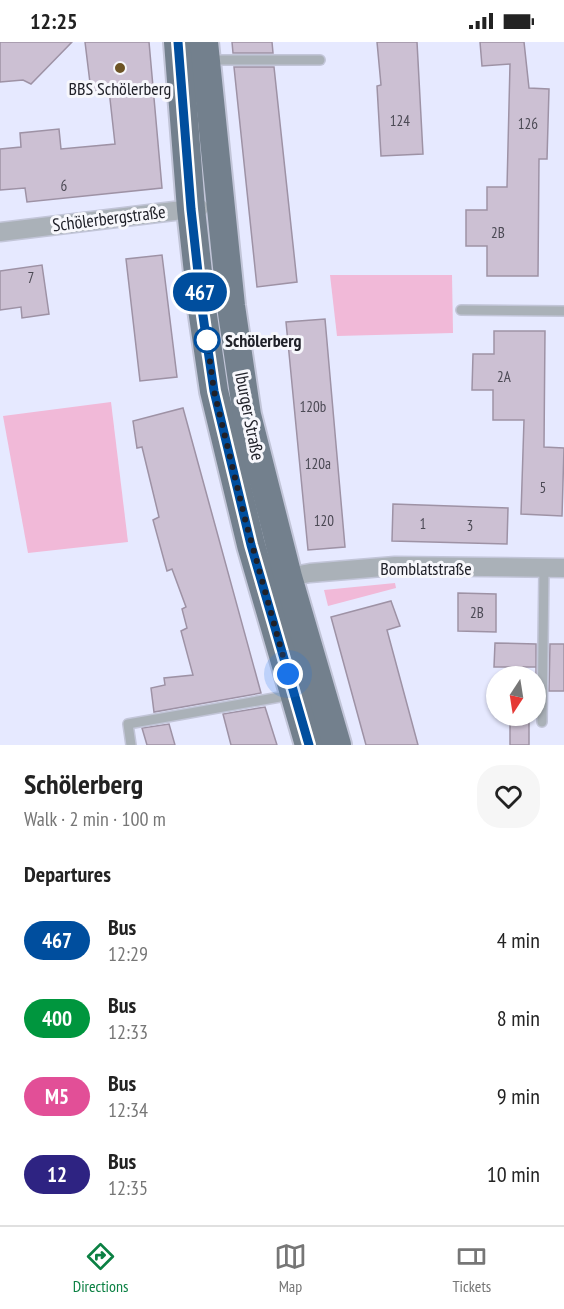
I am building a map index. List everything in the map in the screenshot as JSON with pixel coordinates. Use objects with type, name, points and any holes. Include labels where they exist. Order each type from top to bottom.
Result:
[{"type":"main road","name":"Iburger Straße","points":[[178,42],[191,209],[214,391],[251,545],[309,745]]},
{"type":"main road","name":"Iburger Straße","points":[[204,51],[219,207],[233,325],[247,415],[288,578],[337,745]]},
{"type":"street","name":"Schölerbergstraße","points":[[0,232],[219,207]]},
{"type":"street","name":"Bomblatstraße","points":[[288,578],[310,573],[395,566],[564,568]]},
{"type":"lane","points":[[204,51],[320,60]]},
{"type":"lane","points":[[461,310],[564,312]]},
{"type":"lane","points":[[543,666],[544,569]]},
{"type":"lane","points":[[131,745],[128,724],[294,695]]},
{"type":"shaded area","points":[[330,275],[452,275],[453,333],[337,336]]},
{"type":"shaded area","points":[[111,402],[128,542],[28,553],[3,416]]},
{"type":"shaded area","points":[[395,583],[396,588],[328,606],[324,590]]},
{"type":"building","points":[[0,42],[72,42],[31,84],[23,80],[0,82]]},
{"type":"building","points":[[85,42],[149,42],[162,188],[27,202],[25,188],[0,190],[0,149],[21,147],[20,133],[59,129],[61,149],[115,144],[109,90],[91,91]]},
{"type":"building","points":[[232,42],[272,42],[273,53],[233,53]]},
{"type":"building","points":[[377,42],[417,42],[423,154],[381,156],[377,86],[381,85]]},
{"type":"building","points":[[480,42],[524,42],[529,88],[549,89],[547,159],[539,159],[538,276],[487,276],[487,246],[466,246],[466,210],[487,210],[487,187],[507,187],[510,64],[482,66]]},
{"type":"building","points":[[234,67],[274,67],[297,282],[257,287]]},
{"type":"building","points":[[162,255],[177,377],[140,381],[126,259]]},
{"type":"building","points":[[42,265],[49,314],[22,318],[21,307],[0,310],[0,271]]},
{"type":"building","points":[[325,319],[345,547],[308,550],[286,322]]},
{"type":"building","points":[[494,331],[545,331],[544,447],[564,448],[562,516],[521,514],[524,420],[493,420],[493,390],[472,390],[473,354],[494,354]]},
{"type":"building","points":[[183,408],[261,693],[154,712],[151,688],[165,685],[164,678],[193,675],[181,631],[187,628],[182,609],[186,607],[172,569],[167,571],[153,520],[159,517],[142,447],[137,448],[133,421]]},
{"type":"building","points":[[393,504],[508,508],[507,544],[392,541]]},
{"type":"building","points":[[458,593],[496,594],[496,632],[458,631]]},
{"type":"building","points":[[391,601],[400,626],[387,630],[418,745],[366,745],[331,617]]},
{"type":"building","points":[[495,643],[536,644],[536,666],[494,666]]},
{"type":"building","points":[[550,644],[564,644],[564,691],[549,691]]},
{"type":"building","points":[[265,707],[277,745],[231,745],[223,714]]},
{"type":"building","points":[[169,724],[175,745],[147,745],[142,728]]},
{"type":"building","points":[[510,726],[529,726],[529,745],[510,745]]},
{"type":"bus line","name":"467","points":[[178,42],[191,209],[214,391],[251,545],[309,745]]},
{"type":"place","name":"BBS Schölerberg","points":[[120,68]]},
{"type":"place","name":"Schölerberg","points":[[207,340]]},
{"type":"route","points":[[207,340],[214,391],[251,545],[288,674]]}]
